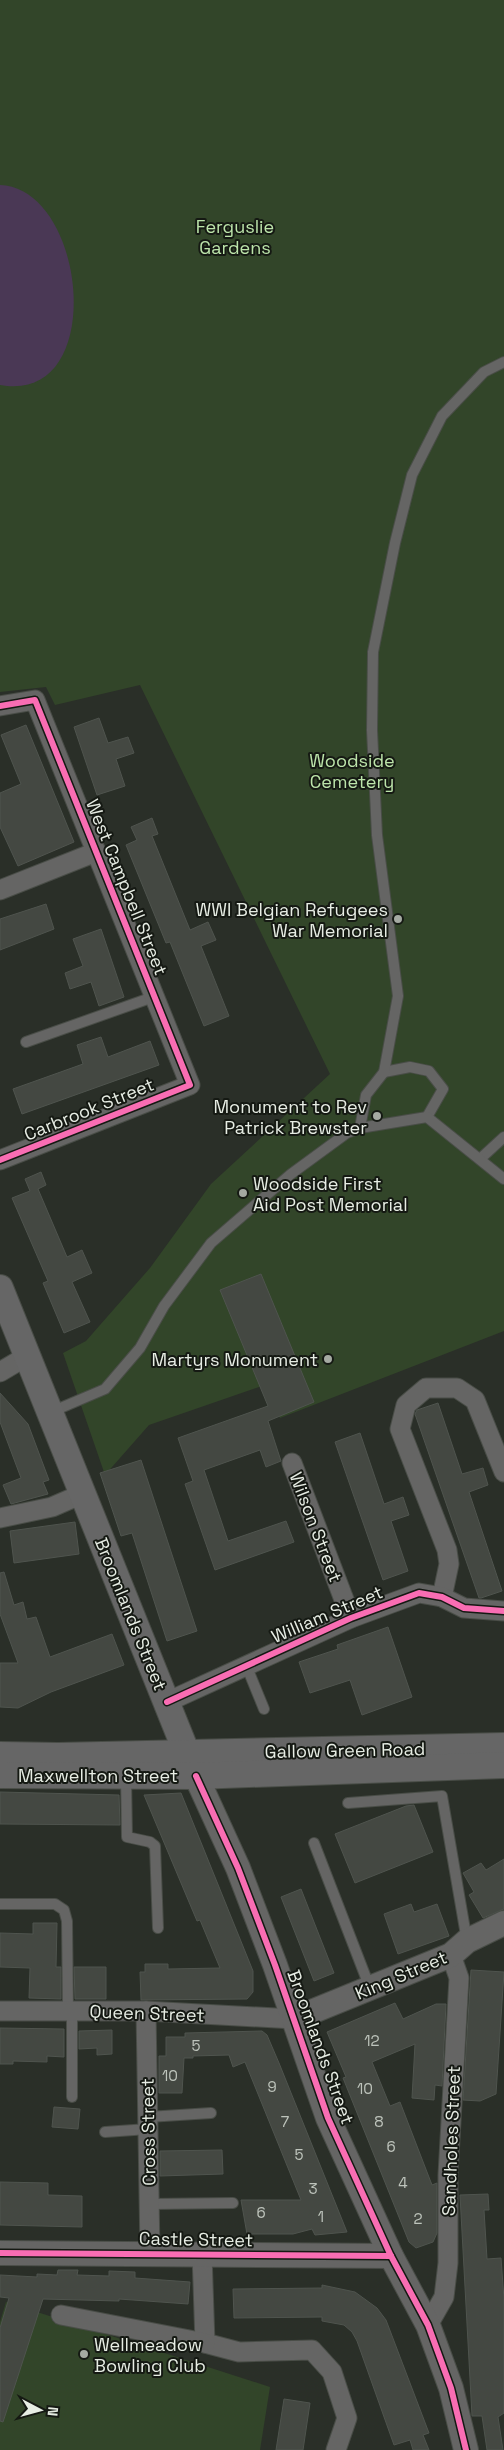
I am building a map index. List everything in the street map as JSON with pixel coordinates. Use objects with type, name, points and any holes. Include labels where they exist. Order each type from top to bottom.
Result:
[{"type":"main road","name":"Broomlands Street","points":[[0,1288],[196,1776]]},
{"type":"main road","name":"Gallow Green Road","points":[[186,1752],[382,1750],[504,1746]]},
{"type":"main road","name":"Maxwellton Street","points":[[0,1755],[58,1756],[186,1752]]},
{"type":"main road","name":"Gallow Green Road","points":[[196,1776],[504,1765]]},
{"type":"main road","name":"Maxwellton Street","points":[[0,1775],[196,1776]]},
{"type":"street","name":"West Campbell Street","points":[[0,706],[35,700],[156,996],[190,1085]]},
{"type":"street","points":[[0,890],[96,852]]},
{"type":"street","name":"Carbrook Street","points":[[0,1160],[190,1085]]},
{"type":"street","points":[[0,1372],[28,1356]]},
{"type":"street","points":[[442,1597],[449,1564],[447,1550],[400,1429],[406,1405],[426,1388],[457,1388],[475,1400],[504,1472]]},
{"type":"street","name":"Wilson Street","points":[[292,1463],[351,1618]]},
{"type":"street","points":[[0,1518],[52,1507],[82,1494]]},
{"type":"street","name":"William Street","points":[[167,1702],[246,1664],[351,1618],[419,1593],[442,1597],[464,1608],[504,1611]]},
{"type":"street","name":"Broomlands Street","points":[[196,1776],[238,1868],[294,2019],[328,2118],[391,2256],[428,2324],[451,2388],[466,2450]]},
{"type":"street","name":"King Street","points":[[294,2019],[370,1989],[459,1948],[504,1923]]},
{"type":"street","name":"Sandholes Street","points":[[428,2324],[444,2296],[448,2263],[448,2175],[459,1948]]},
{"type":"street","name":"Queen Street","points":[[0,2011],[146,2011],[294,2019]]},
{"type":"street","name":"Cross Street","points":[[146,2011],[150,2253]]},
{"type":"street","name":"Castle Street","points":[[0,2253],[391,2256]]},
{"type":"street","points":[[202,2254],[205,2343]]},
{"type":"street","points":[[61,2315],[205,2343],[239,2352],[312,2350],[332,2372],[347,2418],[336,2450]]},
{"type":"lane","points":[[360,1128],[366,1094],[384,1072],[398,996],[377,835],[372,730],[372,652],[395,543],[412,475],[442,416],[484,372],[504,362]]},
{"type":"lane","points":[[26,1042],[156,996]]},
{"type":"lane","points":[[51,1412],[105,1390],[140,1348],[164,1306],[210,1243],[291,1174],[347,1133],[360,1128],[427,1116],[443,1089],[429,1071],[410,1067],[384,1072]]},
{"type":"lane","points":[[427,1116],[504,1179]]},
{"type":"lane","points":[[480,1159],[504,1137]]},
{"type":"lane","points":[[246,1664],[264,1709]]},
{"type":"lane","points":[[126,1776],[127,1837],[150,1842],[156,1846],[158,1928]]},
{"type":"lane","points":[[348,1803],[442,1796],[459,1948]]},
{"type":"lane","points":[[314,1843],[370,1989]]},
{"type":"lane","points":[[0,1904],[55,1904],[64,1910],[67,1921],[72,2097]]},
{"type":"lane","points":[[105,2132],[210,2113]]},
{"type":"lane","points":[[150,2204],[233,2203]]},
{"type":"green space","points":[[0,0],[504,0],[504,1331],[280,1418],[265,1385],[149,1425],[105,1475],[63,1353],[86,1341],[150,1268],[211,1184],[330,1074],[140,685],[55,705],[46,687],[0,692]]},
{"type":"green space","name":"Wellmeadow Bowling Club","points":[[6,2302],[270,2387],[260,2450],[0,2450],[0,2322]]},
{"type":"shaded area","points":[[0,185],[29,195],[52,220],[67,255],[74,294],[71,331],[58,363],[35,382],[0,385]]},
{"type":"building","points":[[99,718],[108,743],[128,737],[134,753],[116,759],[125,786],[97,795],[74,727]]},
{"type":"building","points":[[26,725],[74,842],[18,866],[0,827],[0,793],[21,784],[1,735]]},
{"type":"building","points":[[152,818],[158,834],[152,836],[190,930],[208,922],[216,940],[201,946],[229,1016],[204,1026],[170,942],[166,943],[126,845],[137,840],[131,827]]},
{"type":"building","points":[[46,904],[54,929],[0,950],[0,919]]},
{"type":"building","points":[[101,929],[124,997],[99,1006],[91,982],[70,989],[65,973],[83,966],[73,939]]},
{"type":"building","points":[[101,1037],[108,1057],[150,1041],[159,1065],[22,1114],[13,1089],[83,1064],[77,1045]]},
{"type":"building","points":[[41,1172],[46,1185],[38,1189],[67,1257],[82,1250],[92,1273],[72,1282],[90,1322],[64,1333],[43,1283],[48,1281],[12,1198],[30,1191],[25,1179]]},
{"type":"building","points":[[261,1274],[314,1402],[268,1421],[281,1461],[266,1467],[260,1450],[204,1470],[228,1541],[286,1521],[294,1542],[215,1570],[185,1484],[193,1481],[178,1438],[268,1406],[220,1290]]},
{"type":"building","points":[[0,1393],[28,1424],[49,1480],[43,1482],[48,1494],[11,1504],[3,1485],[21,1478],[0,1422]]},
{"type":"building","points":[[438,1403],[462,1474],[483,1468],[488,1485],[469,1492],[502,1591],[481,1598],[479,1598],[415,1414],[417,1410]]},
{"type":"building","points":[[360,1433],[384,1504],[403,1497],[409,1515],[391,1521],[408,1571],[383,1580],[335,1442]]},
{"type":"building","points":[[141,1460],[197,1631],[167,1641],[132,1533],[121,1536],[100,1473]]},
{"type":"building","points":[[75,1522],[79,1554],[14,1563],[10,1531]]},
{"type":"building","points":[[4,1572],[14,1605],[23,1602],[27,1619],[36,1617],[50,1657],[112,1634],[124,1665],[51,1692],[18,1708],[0,1707],[0,1663],[18,1663],[0,1614],[0,1573]]},
{"type":"building","points":[[388,1627],[412,1697],[362,1715],[350,1680],[310,1693],[299,1662],[338,1649],[337,1645]]},
{"type":"building","points":[[0,1792],[119,1795],[120,1825],[0,1824]]},
{"type":"building","points":[[181,1793],[253,1971],[253,1992],[247,1999],[141,2000],[140,1972],[145,1972],[145,1964],[168,1964],[168,1969],[220,1968],[200,1920],[197,1921],[144,1795]]},
{"type":"building","points":[[414,1805],[433,1852],[355,1883],[335,1834],[406,1806]]},
{"type":"building","points":[[504,1859],[504,1909],[483,1918],[469,1895],[474,1892],[463,1873],[481,1863],[486,1870]]},
{"type":"building","points":[[301,1889],[334,1973],[314,1981],[281,1897]]},
{"type":"building","points":[[411,1904],[414,1912],[437,1904],[449,1936],[398,1954],[384,1914]]},
{"type":"building","points":[[33,1923],[57,1923],[56,1967],[61,1967],[61,1999],[29,1998],[30,1968],[0,1967],[0,1933],[33,1934]]},
{"type":"building","points":[[74,1967],[106,1967],[106,1999],[75,1999]]},
{"type":"building","points":[[471,1970],[504,1972],[496,2094],[480,2101],[463,2100]]},
{"type":"building","points":[[395,2003],[403,2019],[436,2004],[446,2004],[442,2086],[435,2085],[434,2100],[412,2098],[415,2044],[372,2062],[390,2106],[400,2102],[432,2185],[437,2183],[437,2233],[433,2242],[416,2248],[409,2242],[343,2078],[346,2077],[327,2032]]},
{"type":"building","points":[[0,2028],[64,2029],[64,2057],[47,2056],[47,2062],[13,2061],[13,2064],[0,2064]]},
{"type":"building","points":[[112,2030],[112,2054],[97,2055],[97,2048],[79,2049],[79,2031]]},
{"type":"building","points":[[262,2031],[267,2035],[279,2063],[347,2232],[315,2235],[312,2229],[293,2234],[247,2234],[241,2200],[301,2200],[245,2062],[233,2067],[229,2055],[184,2058],[182,2093],[159,2093],[159,2056],[166,2056],[166,2037],[185,2037],[185,2033]]},
{"type":"building","points":[[54,2107],[80,2109],[78,2129],[52,2127]]},
{"type":"building","points":[[222,2150],[223,2174],[160,2176],[160,2151]]},
{"type":"building","points":[[0,2182],[48,2183],[48,2195],[82,2196],[82,2227],[0,2225]]},
{"type":"building","points":[[488,2194],[489,2210],[484,2210],[487,2259],[501,2258],[504,2299],[504,2413],[498,2417],[503,2450],[487,2450],[482,2416],[472,2416],[460,2195]]},
{"type":"building","points":[[58,2270],[78,2270],[77,2275],[109,2276],[109,2271],[135,2272],[135,2278],[190,2282],[188,2304],[119,2299],[119,2301],[43,2299],[3,2422],[0,2421],[0,2328],[9,2298],[0,2297],[0,2275],[37,2277],[37,2274],[57,2275]]},
{"type":"building","points":[[322,2285],[355,2292],[377,2308],[386,2320],[429,2433],[423,2435],[429,2450],[413,2450],[410,2440],[394,2445],[357,2341],[352,2332],[344,2325],[322,2321],[322,2317],[234,2318],[233,2289],[322,2288]]},
{"type":"building","points":[[284,2399],[310,2403],[303,2450],[276,2450]]},
{"type":"cycle path","points":[[0,706],[35,700],[190,1085],[0,1160]]},
{"type":"cycle path","points":[[167,1702],[351,1618],[419,1593],[442,1597],[464,1608],[504,1611]]},
{"type":"cycle path","points":[[196,1776],[238,1868],[275,1965],[328,2118],[391,2256],[428,2325],[451,2388],[466,2450]]},
{"type":"cycle path","points":[[0,2253],[391,2256]]},
{"type":"place","name":"WWI Belgian Refugees War Memorial","points":[[398,919]]},
{"type":"place","name":"Monument to Rev Patrick Brewster","points":[[377,1116]]},
{"type":"place","name":"Woodside First Aid Post Memorial","points":[[243,1193]]},
{"type":"place","name":"Martyrs Monument","points":[[328,1359]]},
{"type":"place","name":"Wellmeadow Bowling Club","points":[[84,2354]]},
{"type":"park label","name":"Ferguslie Gardens","points":[[235,236]]},
{"type":"park label","name":"Woodside Cemetery","points":[[352,770]]}]
